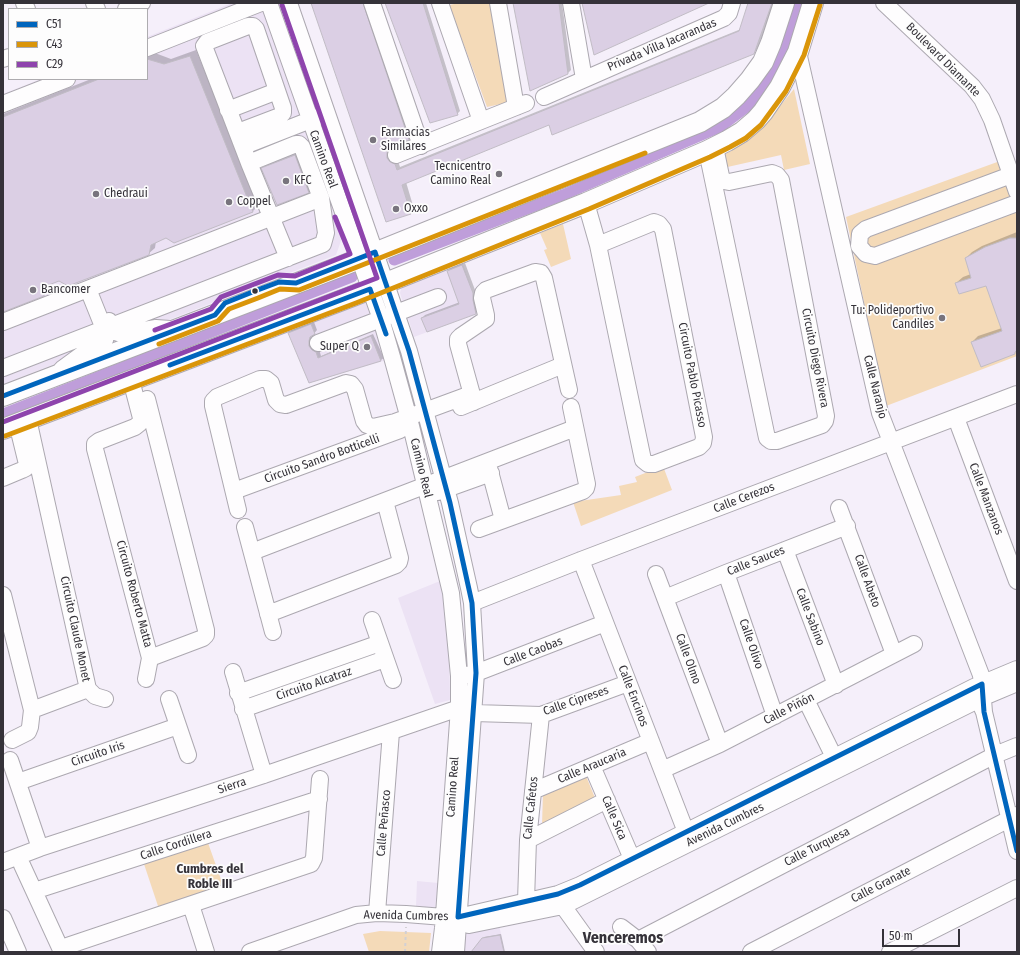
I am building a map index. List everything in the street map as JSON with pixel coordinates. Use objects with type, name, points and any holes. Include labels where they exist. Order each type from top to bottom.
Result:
[{"type":"main road","points":[[3,396],[215,315],[676,133],[700,122],[722,108],[736,96],[763,62],[784,3]]},
{"type":"main road","points":[[16,424],[378,286],[591,201],[711,149],[742,132],[763,112],[780,87],[798,52],[814,3]]},
{"type":"street","points":[[129,8],[142,3]]},
{"type":"street","points":[[148,48],[261,3]]},
{"type":"street","name":"Camino Real","points":[[269,3],[309,120],[367,255]]},
{"type":"street","name":"Camino Real","points":[[288,3],[327,114],[367,255],[378,286],[381,319],[410,421],[450,593],[459,676],[467,710]]},
{"type":"street","points":[[372,3],[421,146]]},
{"type":"street","points":[[440,3],[481,121]]},
{"type":"street","points":[[396,155],[521,105],[498,3]]},
{"type":"street","points":[[571,3],[584,78]]},
{"type":"street","name":"Privada Villa Jacarandas","points":[[544,97],[584,78],[724,18],[729,13],[732,3]]},
{"type":"street","name":"Boulevard Diamante","points":[[884,3],[972,86],[982,99],[992,120],[1017,192]]},
{"type":"street","points":[[241,139],[283,113],[283,108],[256,29],[253,26],[248,26],[208,42],[204,46],[228,110],[288,258]]},
{"type":"street","name":"Calle Naranjo","points":[[798,52],[886,444]]},
{"type":"street","points":[[3,104],[64,80]]},
{"type":"street","points":[[228,110],[277,91]]},
{"type":"street","points":[[241,139],[327,114]]},
{"type":"street","points":[[3,368],[110,332],[323,244],[326,232],[321,198],[302,146],[299,144],[249,162]]},
{"type":"street","name":"Circuito Diego Rivera","points":[[711,149],[724,181],[729,182],[772,174],[777,175],[781,180],[826,416],[822,425],[777,441],[771,441],[767,438],[711,149]]},
{"type":"street","points":[[840,238],[1011,175]]},
{"type":"street","points":[[3,322],[321,198]]},
{"type":"street","name":"Circuito Pablo Picasso","points":[[591,201],[602,243],[643,460],[648,464],[654,464],[699,447],[704,437],[663,229],[659,224],[654,222],[602,243]]},
{"type":"street","points":[[846,265],[875,256],[1017,203]]},
{"type":"street","points":[[866,229],[860,234],[858,246],[866,254],[875,256]]},
{"type":"street","points":[[472,398],[458,339],[486,319],[482,298],[483,293],[486,290],[536,272],[541,273],[544,278],[569,390]]},
{"type":"street","name":"Camino Real","points":[[378,286],[397,313],[409,351],[444,484],[472,603],[476,673],[467,710],[450,922],[440,952]]},
{"type":"street","points":[[91,288],[110,332]]},
{"type":"street","points":[[318,343],[438,297]]},
{"type":"street","points":[[46,380],[110,332],[156,328],[178,329]]},
{"type":"street","points":[[410,421],[563,365]]},
{"type":"street","name":"Circuito Roberto Matta","points":[[136,378],[206,630],[206,635],[203,638],[150,658],[95,449],[95,444],[99,441],[135,427],[140,423],[141,418],[136,378]]},
{"type":"street","name":"Circuito Sandro Botticelli","points":[[238,510],[212,406],[213,401],[217,397],[260,379],[266,379],[271,383],[276,400],[280,404],[286,405],[346,384],[351,384],[355,389],[364,421],[370,426],[377,427],[410,421]]},
{"type":"street","name":"Calle Cerezos","points":[[472,603],[1017,394]]},
{"type":"street","points":[[479,529],[583,491],[586,488],[587,484],[571,407]]},
{"type":"street","name":"Calle Manzanos","points":[[956,418],[1017,580]]},
{"type":"street","name":"Calle Naranjo","points":[[872,420],[886,444],[981,696],[995,755],[1013,817],[1017,851]]},
{"type":"street","name":"Circuito Sandro Botticelli","points":[[234,491],[410,421]]},
{"type":"street","points":[[3,478],[26,468],[27,464],[16,424]]},
{"type":"street","name":"Circuito Claude Monet","points":[[16,424],[88,689],[32,710]]},
{"type":"street","points":[[252,552],[386,506],[489,467],[575,428]]},
{"type":"street","points":[[489,467],[503,520]]},
{"type":"street","points":[[268,614],[396,565],[400,558],[386,506]]},
{"type":"street","name":"Calle Abeto","points":[[839,508],[894,654]]},
{"type":"street","name":"Calle Sauces","points":[[665,598],[847,526]]},
{"type":"street","points":[[245,527],[273,632]]},
{"type":"street","name":"Calle Sabino","points":[[785,550],[836,685]]},
{"type":"street","name":"Calle Encinos","points":[[581,560],[686,832]]},
{"type":"street","name":"Calle Olivo","points":[[726,573],[776,716]]},
{"type":"street","name":"Calle Olmo","points":[[656,574],[720,744]]},
{"type":"street","points":[[3,595],[32,710],[30,728],[28,732],[12,740]]},
{"type":"street","points":[[372,620],[393,680]]},
{"type":"street","name":"Calle Caobas","points":[[459,676],[476,673],[605,623]]},
{"type":"street","name":"Circuito Alcatraz","points":[[238,693],[380,643]]},
{"type":"street","name":"Calle Piñón","points":[[662,770],[720,744],[776,716],[914,644]]},
{"type":"street","points":[[146,679],[150,658]]},
{"type":"street","name":"Circuito Alcatraz","points":[[243,709],[385,659]]},
{"type":"street","name":"Avenida Cumbres","points":[[250,952],[356,915],[377,913],[406,914],[450,922],[526,900],[558,894],[634,864],[981,696],[1017,669]]},
{"type":"street","points":[[233,672],[238,693],[264,775]]},
{"type":"street","name":"Calle Cipreses","points":[[467,710],[541,715],[628,683]]},
{"type":"street","name":"Avenida Cumbres","points":[[283,952],[357,926],[377,922],[450,922],[563,906],[686,832],[834,756],[981,696],[1017,683]]},
{"type":"street","points":[[88,689],[95,696],[105,700]]},
{"type":"street","points":[[170,699],[188,755]]},
{"type":"street","points":[[806,700],[834,756]]},
{"type":"street","name":"Sierra","points":[[3,862],[40,848],[391,732],[467,710]]},
{"type":"street","name":"Calle Cafetos","points":[[526,900],[528,840],[541,715]]},
{"type":"street","name":"Circuito Iris","points":[[18,782],[178,726]]},
{"type":"street","name":"Calle Peñasco","points":[[377,913],[391,732]]},
{"type":"street","name":"Calle Araucaria","points":[[533,790],[651,741]]},
{"type":"street","name":"Calle Turquesa","points":[[643,946],[995,755],[1017,746]]},
{"type":"street","points":[[10,760],[40,848]]},
{"type":"street","name":"Calle Sica","points":[[592,766],[634,864]]},
{"type":"street","points":[[22,865],[61,950],[312,864],[314,858],[320,779]]},
{"type":"street","name":"Calle Cordillera","points":[[34,891],[319,799]]},
{"type":"street","points":[[528,840],[607,800]]},
{"type":"street","name":"Calle Granate","points":[[752,952],[1013,817]]},
{"type":"street","points":[[890,952],[1017,888]]},
{"type":"street","points":[[191,905],[206,952]]},
{"type":"street","points":[[563,906],[596,952]]},
{"type":"street","points":[[3,918],[18,952]]},
{"type":"street","name":"Camino Real","points":[[450,922],[456,952]]},
{"type":"street","points":[[621,926],[643,946]]},
{"type":"path","points":[[405,952],[406,922]]},
{"type":"shaded area","points":[[232,3],[260,3],[343,235],[336,255],[3,384],[3,94],[38,80],[148,80],[148,37]]},
{"type":"shaded area","points":[[459,3],[490,3],[510,102],[487,107],[449,5]]},
{"type":"shaded area","points":[[794,89],[810,164],[784,170],[781,155],[723,168],[720,157],[731,151],[763,127]]},
{"type":"shaded area","name":"Tu: Polideportivo Candiles","points":[[1000,161],[1017,206],[1017,356],[886,406],[846,217]]},
{"type":"shaded area","points":[[563,224],[571,259],[551,267],[544,250],[547,249],[540,233]]},
{"type":"shaded area","points":[[462,262],[473,293],[478,313],[414,337],[400,293],[401,289],[406,283]]},
{"type":"shaded area","points":[[365,297],[387,360],[309,383],[287,329]]},
{"type":"shaded area","points":[[663,466],[672,490],[581,526],[573,502],[621,495],[619,486],[637,482],[635,477]]},
{"type":"shaded area","points":[[440,581],[449,637],[450,700],[435,704],[398,598]]},
{"type":"shaded area","points":[[586,776],[595,798],[542,825],[543,793]]},
{"type":"shaded area","points":[[207,840],[224,888],[159,909],[143,861]]},
{"type":"shaded area","points":[[417,881],[438,883],[435,908],[416,906]]},
{"type":"shaded area","points":[[499,925],[505,952],[464,952],[466,933]]},
{"type":"shaded area","points":[[380,931],[431,933],[429,952],[369,952],[363,934]]},
{"type":"building","points":[[311,3],[363,3],[409,140],[389,148],[387,153],[387,158],[390,162],[395,164],[397,170],[739,31],[748,3],[772,3],[754,54],[552,135],[549,125],[402,185],[411,214],[386,222]]},
{"type":"building","points":[[385,3],[423,3],[458,115],[430,123]]},
{"type":"building","points":[[513,3],[559,3],[568,74],[530,91]]},
{"type":"building","points":[[582,3],[709,3],[594,55]]},
{"type":"building","points":[[190,56],[253,212],[174,243],[166,238],[151,245],[149,255],[68,286],[59,281],[46,286],[44,296],[3,312],[3,117],[96,80],[148,80],[148,59],[164,64]]},
{"type":"building","points":[[295,155],[309,193],[277,205],[261,168]]},
{"type":"building","points":[[1010,238],[1017,238],[1017,351],[1015,354],[981,367],[971,342],[1002,331],[986,286],[959,294],[955,283],[971,278],[965,258],[985,247]]},
{"type":"building","points":[[462,265],[473,293],[476,314],[427,332],[421,318],[459,304],[447,271]]},
{"type":"building","points":[[311,324],[315,334],[310,337],[309,346],[316,352],[318,358],[371,336],[381,361],[309,383],[288,333]]},
{"type":"building","points":[[500,935],[504,952],[471,952],[482,938]]},
{"type":"waterway","points":[[394,260],[563,195],[720,127],[749,105],[763,89],[775,70],[785,46],[799,3]]},
{"type":"waterway","points":[[3,414],[352,277]]},
{"type":"transit line","name":"C29","points":[[3,422],[377,278],[282,5]]},
{"type":"transit line","name":"C43","points":[[5,436],[356,303],[589,209],[730,147],[746,138],[761,125],[786,91],[804,55],[820,5]]},
{"type":"transit line","name":"C43","points":[[159,344],[218,321],[229,309],[280,289],[299,290],[645,153]]},
{"type":"transit line","name":"C29","points":[[155,330],[211,309],[221,297],[278,275],[295,276],[350,254],[335,217]]},
{"type":"transit line","name":"C51","points":[[3,396],[215,315],[225,303],[255,291],[279,282],[296,283],[375,252],[409,351],[450,503],[472,603],[476,673],[458,917],[558,894],[580,885],[982,684],[984,712],[1017,851]]},
{"type":"transit line","name":"C51","points":[[170,365],[370,289],[386,334]]},
{"type":"place","name":"Farmacias Similares","points":[[373,140]]},
{"type":"place","name":"Tecnicentro Camino Real","points":[[499,174]]},
{"type":"place","name":"KFC","points":[[286,181]]},
{"type":"place","name":"Chedraui","points":[[96,194]]},
{"type":"place","name":"Coppel","points":[[229,202]]},
{"type":"place","name":"Oxxo","points":[[396,209]]},
{"type":"place","name":"Bancomer","points":[[33,290]]},
{"type":"place","name":"Tu: Polideportivo Candiles","points":[[942,318]]},
{"type":"place","name":"Super Q","points":[[367,347]]},
{"type":"district","name":"Cumbres del Roble III","points":[[210,876]]},
{"type":"district","name":"Venceremos","points":[[623,939]]}]
